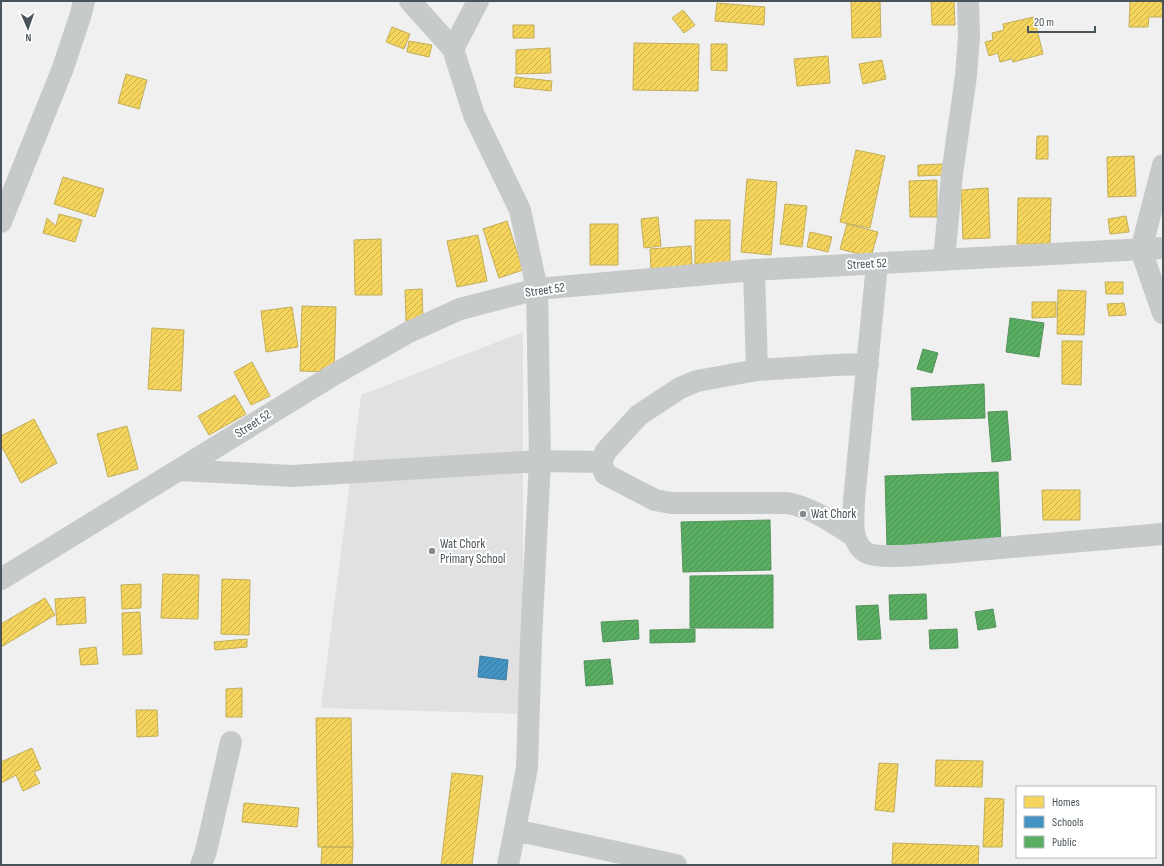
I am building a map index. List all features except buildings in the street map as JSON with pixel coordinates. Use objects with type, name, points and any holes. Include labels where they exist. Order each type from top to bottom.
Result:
[{"type":"street","points":[[1,222],[63,68],[84,1]]},
{"type":"street","points":[[410,1],[453,49],[474,115],[520,210],[537,289],[540,461],[531,640],[527,768],[508,865]]},
{"type":"street","points":[[453,49],[478,1]]},
{"type":"street","points":[[944,260],[952,174],[966,76],[969,38],[968,1]]},
{"type":"street","points":[[1163,165],[1141,250],[1163,313]]},
{"type":"street","name":"Street 52","points":[[1,579],[335,374],[409,332],[460,309],[537,289],[754,270],[1163,248]]},
{"type":"street","points":[[877,264],[854,500],[854,536],[859,546],[867,553],[878,556],[922,554],[1163,534]]},
{"type":"street","points":[[754,270],[757,370]]},
{"type":"street","points":[[854,536],[815,512],[787,503],[672,504],[655,500],[605,474],[601,462],[606,451],[639,415],[680,388],[696,381],[757,370],[868,364]]},
{"type":"street","points":[[179,470],[292,476],[540,461],[601,462]]},
{"type":"street","points":[[201,865],[206,851],[231,742]]},
{"type":"street","points":[[515,830],[676,865]]},
{"type":"shaded area","name":"Wat Chork Primary School","points":[[523,332],[523,714],[321,708],[361,395]]},
{"type":"place","name":"Wat Chork","points":[[803,514]]},
{"type":"place","name":"Wat Chork Primary School","points":[[432,551]]}]
